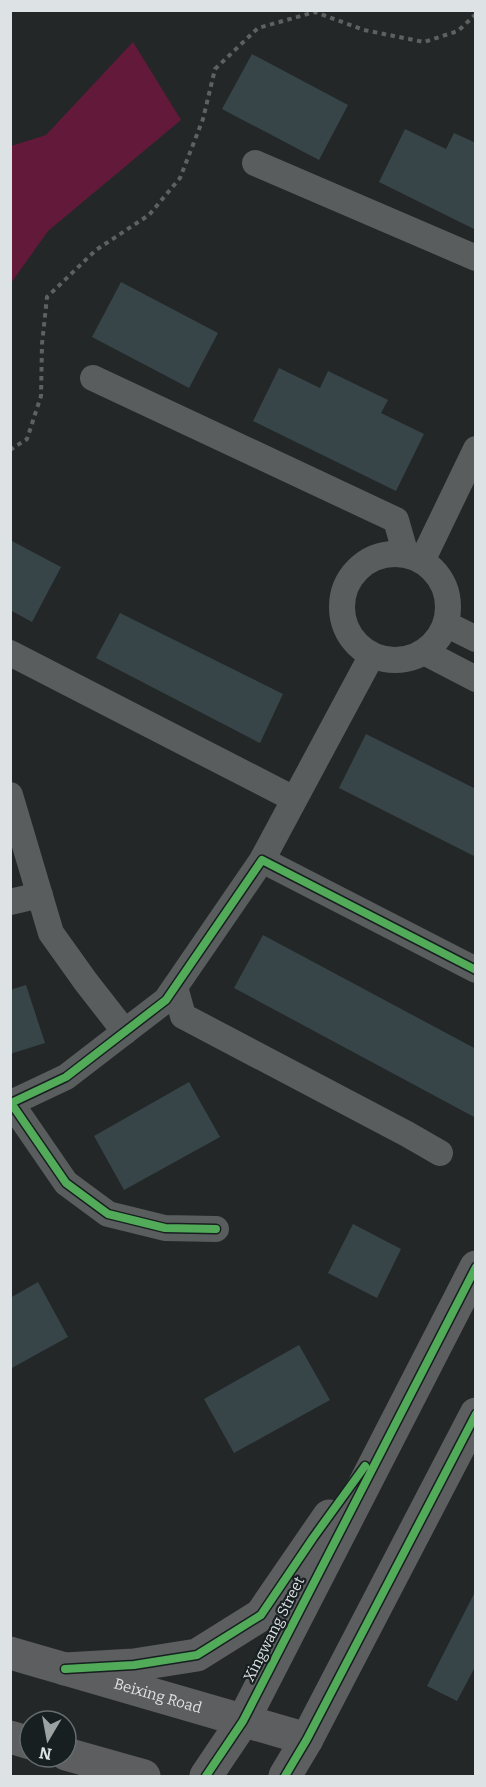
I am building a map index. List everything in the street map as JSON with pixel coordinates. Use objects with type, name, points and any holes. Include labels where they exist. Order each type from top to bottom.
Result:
[{"type":"main road","name":"Xingwang Street","points":[[206,1776],[243,1720],[476,1267]]},
{"type":"main road","points":[[285,1776],[476,1414]]},
{"type":"main road","points":[[65,1669],[134,1665],[197,1655],[261,1615],[313,1538],[393,1428]]},
{"type":"main road","name":"Beixing Road","points":[[10,1653],[307,1738]]},
{"type":"main road","points":[[78,1757],[144,1776]]},
{"type":"street","points":[[255,163],[476,258]]},
{"type":"street","points":[[93,378],[396,520],[414,558]]},
{"type":"street","points":[[414,558],[476,449]]},
{"type":"street","points":[[389,554],[414,558],[436,572],[445,588],[449,606],[446,624],[437,640],[423,652],[406,659],[388,659],[372,655],[358,645],[348,631],[343,615],[343,598],[348,582],[358,569],[373,559],[389,554]]},
{"type":"street","points":[[446,624],[476,639]]},
{"type":"street","points":[[423,652],[476,679]]},
{"type":"street","points":[[10,653],[294,799]]},
{"type":"street","points":[[216,1229],[165,1228],[108,1214],[66,1183],[10,1104],[66,1077],[166,1000],[262,860],[372,655]]},
{"type":"street","points":[[10,795],[51,933],[125,1032]]},
{"type":"street","points":[[262,860],[476,970]]},
{"type":"street","points":[[10,902],[40,895]]},
{"type":"street","points":[[175,987],[183,1016],[440,1153]]},
{"type":"path","points":[[10,450],[27,439],[42,396],[42,344],[47,297],[96,250],[149,215],[180,178],[203,119],[216,69],[258,28],[315,12],[364,30],[424,42],[458,31],[476,14]]},
{"type":"shaded area","points":[[133,42],[181,120],[48,231],[11,283],[11,146],[46,135]]},
{"type":"building","points":[[252,54],[348,105],[319,160],[222,109]]},
{"type":"building","points":[[405,129],[446,149],[454,133],[476,143],[476,230],[379,182]]},
{"type":"building","points":[[121,282],[218,333],[189,388],[92,337]]},
{"type":"building","points":[[279,368],[320,388],[328,371],[388,400],[381,413],[424,434],[396,491],[253,421]]},
{"type":"building","points":[[10,540],[61,567],[32,622],[10,610]]},
{"type":"building","points":[[120,613],[283,694],[260,743],[96,658]]},
{"type":"building","points":[[366,734],[476,789],[476,857],[339,788]]},
{"type":"building","points":[[263,935],[476,1049],[476,1118],[234,988]]},
{"type":"building","points":[[26,985],[45,1043],[10,1054],[10,990]]},
{"type":"building","points":[[189,1082],[220,1137],[124,1190],[94,1136]]},
{"type":"building","points":[[353,1224],[401,1249],[377,1298],[328,1273]]},
{"type":"building","points":[[38,1282],[68,1337],[10,1369],[10,1298]]},
{"type":"building","points":[[299,1345],[330,1400],[234,1453],[204,1399]]},
{"type":"building","points":[[476,1590],[476,1665],[457,1701],[427,1686]]},
{"type":"cycle path","points":[[216,1229],[165,1228],[108,1214],[66,1183],[11,1103],[66,1077],[166,1000],[262,860],[476,970]]},
{"type":"cycle path","points":[[206,1776],[243,1721],[476,1267]]},
{"type":"cycle path","points":[[285,1776],[307,1739],[476,1414]]},
{"type":"cycle path","points":[[65,1669],[134,1665],[197,1655],[261,1615],[365,1466]]}]
